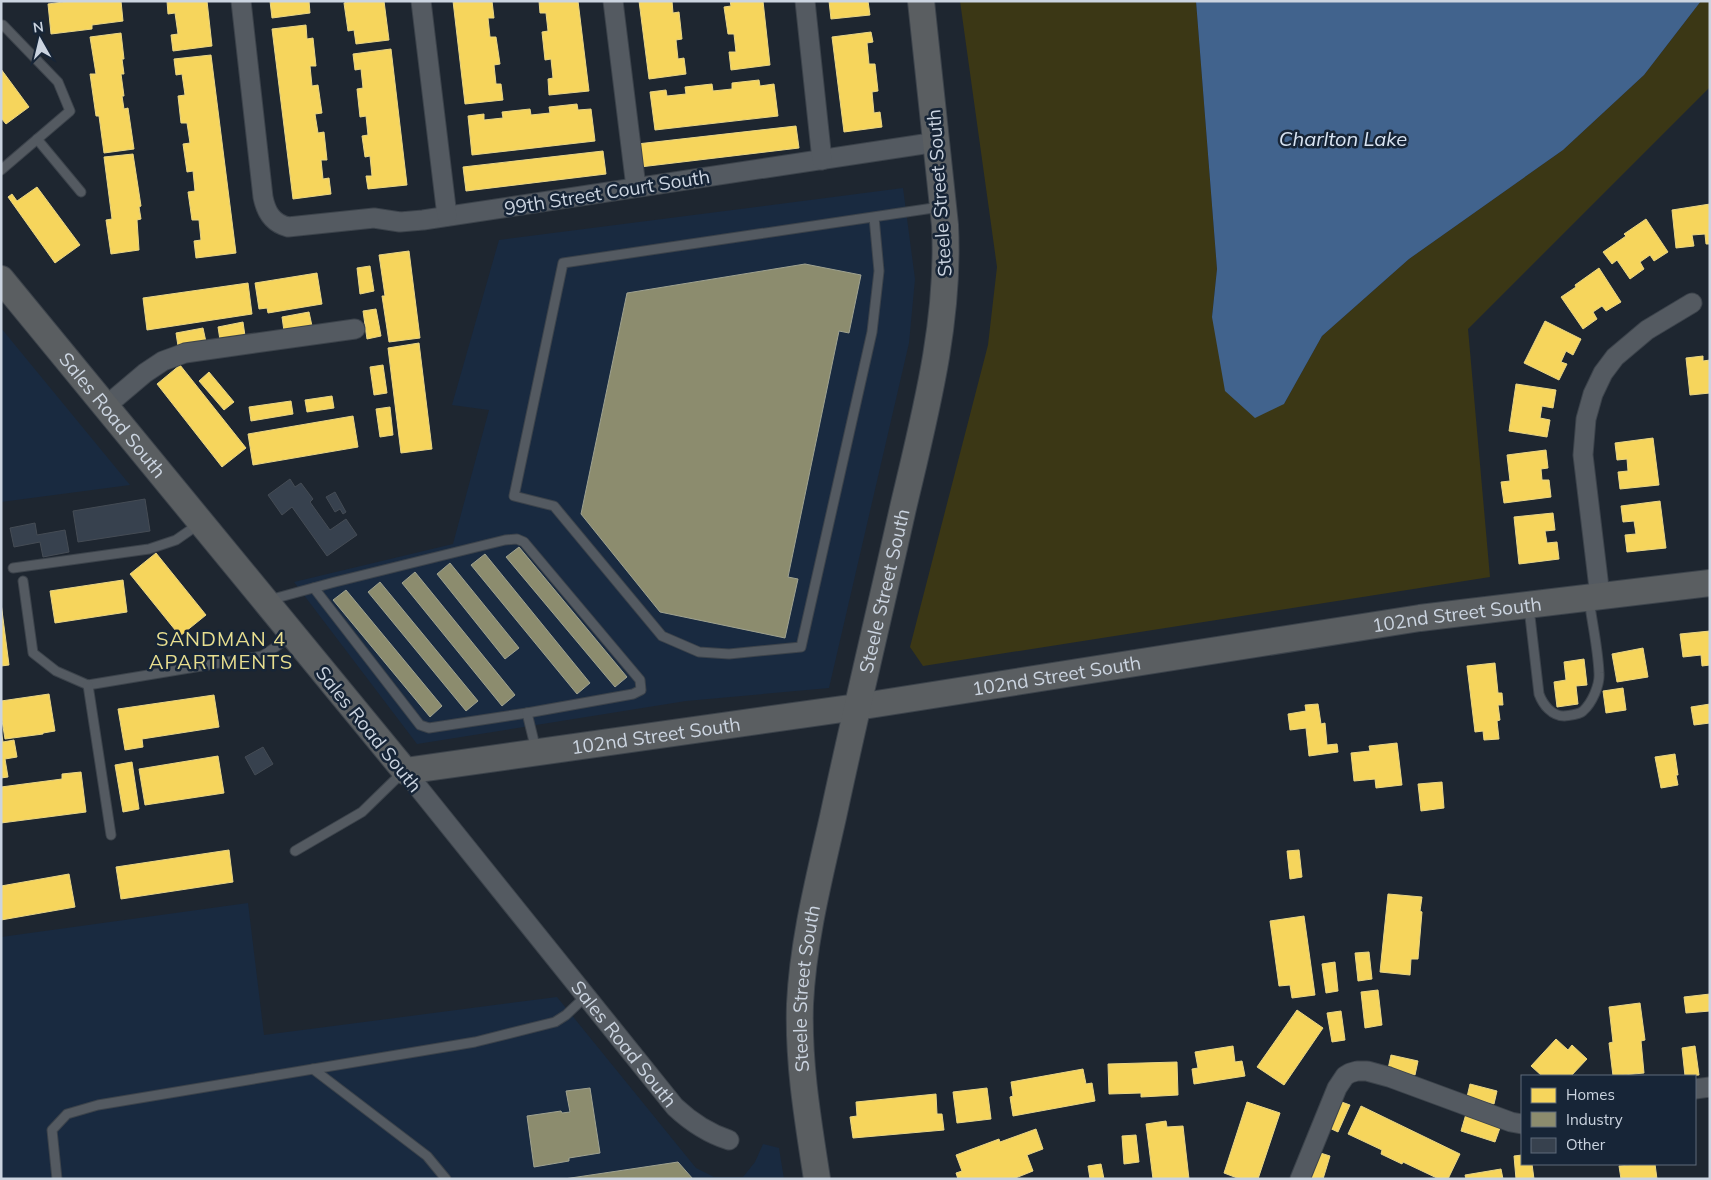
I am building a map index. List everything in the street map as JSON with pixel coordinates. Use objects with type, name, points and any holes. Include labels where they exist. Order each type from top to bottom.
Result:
[{"type":"street","name":"99th Street Court South","points":[[241,1],[263,197],[268,213],[276,223],[288,227],[374,218],[400,222],[447,216],[937,142]]},
{"type":"street","points":[[421,1],[447,216]]},
{"type":"street","points":[[613,1],[636,187]]},
{"type":"street","points":[[805,1],[822,160]]},
{"type":"street","name":"Steele Street South","points":[[817,1179],[803,1086],[800,1030],[802,976],[813,908],[857,707],[927,407],[945,293],[946,257],[943,206],[921,1]]},
{"type":"street","name":"Sales Road South","points":[[1,279],[404,771],[675,1107],[705,1130],[729,1140]]},
{"type":"street","points":[[1594,597],[1583,455],[1586,419],[1593,394],[1603,373],[1611,362],[1636,338],[1692,303]]},
{"type":"street","points":[[106,406],[163,361],[185,353],[355,329]]},
{"type":"street","name":"102nd Street South","points":[[404,771],[857,707],[1421,618],[1710,583]]},
{"type":"street","points":[[1300,1179],[1337,1088],[1345,1076],[1354,1071],[1367,1071],[1389,1077],[1511,1122],[1521,1124]]},
{"type":"street","points":[[1696,1089],[1710,1087]]},
{"type":"lane","points":[[1,170],[70,111],[58,82],[3,25]]},
{"type":"lane","points":[[37,139],[81,192]]},
{"type":"lane","points":[[874,217],[879,271],[872,332],[801,647],[729,654],[699,652],[662,636],[554,506],[514,496],[563,263],[943,206]]},
{"type":"lane","points":[[13,568],[149,549],[176,540],[201,523]]},
{"type":"lane","points":[[265,602],[314,588],[505,540],[517,539],[524,542],[640,680],[641,690],[633,694],[527,713],[429,728],[420,725],[314,588]]},
{"type":"lane","points":[[23,581],[33,653],[56,671],[88,685],[262,656],[293,636]]},
{"type":"lane","points":[[1528,605],[1539,694],[1543,703],[1551,711],[1560,716],[1569,715],[1582,713],[1591,701],[1600,674],[1594,597]]},
{"type":"lane","points":[[88,685],[111,835]]},
{"type":"lane","points":[[527,713],[537,752]]},
{"type":"lane","points":[[295,851],[362,812],[404,771]]},
{"type":"lane","points":[[57,1179],[52,1130],[67,1114],[98,1105],[475,1042],[554,1022],[566,1015],[586,996]]},
{"type":"lane","points":[[313,1069],[427,1156],[446,1179]]},
{"type":"shaded area","points":[[960,1],[1196,1],[1217,269],[1212,317],[1284,404],[1322,336],[1409,259],[1563,150],[1644,75],[1701,1],[1710,1],[1710,87],[1468,329],[1490,577],[923,666],[910,647],[988,345],[997,267]]},
{"type":"shaded area","points":[[903,188],[915,279],[909,343],[829,688],[686,701],[417,744],[294,582],[453,544],[489,410],[452,405],[499,240]]},
{"type":"shaded area","points":[[1,328],[130,485],[1,502]]},
{"type":"shaded area","points":[[248,903],[264,1035],[557,997],[696,1168],[714,1177],[743,1177],[755,1162],[763,1144],[779,1148],[784,1179],[1,1179],[1,937]]},
{"type":"water","name":"Charlton Lake","points":[[1196,1],[1701,1],[1644,75],[1563,150],[1409,259],[1322,336],[1284,404],[1255,418],[1225,391],[1212,317],[1217,269]]},
{"type":"building: Homes","points":[[71,1],[121,1],[123,21],[92,25],[92,29],[51,34],[48,4]]},
{"type":"building: Homes","points":[[167,1],[207,1],[212,46],[173,51],[171,35],[178,34],[175,13],[168,14]]},
{"type":"building: Homes","points":[[270,1],[309,1],[310,13],[272,18]]},
{"type":"building: Homes","points":[[350,1],[384,1],[389,40],[356,44],[354,30],[348,31],[344,3]]},
{"type":"building: Homes","points":[[453,1],[492,1],[494,18],[488,18],[490,37],[496,37],[500,64],[494,65],[496,84],[501,84],[503,100],[465,104]]},
{"type":"building: Homes","points":[[539,1],[578,1],[589,91],[549,95],[548,79],[553,78],[551,59],[545,60],[542,32],[548,31],[546,13],[540,13]]},
{"type":"building: Homes","points":[[639,1],[672,1],[673,13],[679,12],[682,39],[676,40],[678,59],[684,58],[686,74],[649,79]]},
{"type":"building: Homes","points":[[730,1],[763,1],[770,65],[731,70],[729,52],[736,52],[734,34],[728,34],[724,7],[731,6]]},
{"type":"building: Homes","points":[[829,1],[868,1],[870,15],[831,19]]},
{"type":"building: Homes","points":[[306,25],[307,39],[313,38],[316,66],[310,66],[312,86],[318,85],[322,113],[315,114],[318,133],[324,132],[327,160],[321,160],[323,179],[329,178],[331,194],[293,199],[272,29]]},
{"type":"building: Homes","points":[[871,32],[873,42],[867,43],[869,64],[875,64],[878,91],[872,92],[874,113],[880,112],[882,127],[844,132],[832,37]]},
{"type":"building: Homes","points":[[121,33],[124,59],[122,59],[124,74],[121,74],[124,96],[122,96],[124,109],[128,108],[134,149],[104,153],[99,116],[96,116],[90,74],[96,74],[90,37]]},
{"type":"building: Homes","points":[[391,49],[407,185],[368,189],[366,176],[372,176],[370,156],[365,157],[362,136],[368,135],[366,116],[360,117],[357,89],[363,88],[361,69],[355,70],[353,54]]},
{"type":"building: Homes","points":[[211,55],[236,253],[196,258],[194,241],[201,240],[199,220],[192,220],[188,192],[195,191],[193,171],[187,172],[183,144],[190,143],[187,123],[181,123],[178,96],[185,95],[182,74],[176,75],[174,59]]},
{"type":"building: Homes","points":[[1,69],[29,107],[6,124],[1,118]]},
{"type":"building: Homes","points":[[759,80],[760,86],[774,84],[778,116],[655,130],[650,92],[666,90],[667,96],[686,94],[685,87],[712,84],[713,91],[732,89],[732,83]]},
{"type":"building: Homes","points":[[577,104],[578,110],[591,109],[595,141],[472,155],[468,116],[484,114],[484,120],[503,118],[502,112],[530,109],[531,115],[550,113],[549,107]]},
{"type":"building: Homes","points":[[796,126],[799,148],[640,167],[637,144]]},
{"type":"building: Homes","points":[[603,151],[606,174],[466,191],[463,167]]},
{"type":"building: Homes","points":[[133,154],[141,206],[139,207],[141,219],[137,220],[139,250],[111,254],[106,220],[112,219],[104,157]]},
{"type":"building: Homes","points":[[37,187],[80,245],[55,263],[8,197],[12,194],[17,201]]},
{"type":"building: Homes","points":[[1710,204],[1710,244],[1706,244],[1705,234],[1692,235],[1694,246],[1676,248],[1672,210]]},
{"type":"building: Homes","points":[[1646,219],[1668,252],[1654,261],[1650,255],[1640,262],[1644,269],[1630,279],[1617,260],[1612,264],[1603,252]]},
{"type":"building: Homes","points":[[409,251],[420,338],[389,342],[382,296],[385,296],[379,255]]},
{"type":"building: Homes","points":[[370,266],[374,291],[360,294],[357,268]]},
{"type":"building: Homes","points":[[1599,268],[1621,302],[1606,311],[1602,306],[1593,312],[1597,319],[1583,329],[1561,297]]},
{"type":"building: Homes","points":[[317,273],[322,304],[268,313],[267,308],[259,309],[255,283]]},
{"type":"building: Homes","points":[[248,283],[252,314],[147,330],[143,298]]},
{"type":"building: Homes","points":[[376,309],[381,336],[367,339],[363,311]]},
{"type":"building: Homes","points":[[309,312],[312,326],[284,331],[282,317]]},
{"type":"building: Homes","points":[[1545,321],[1581,339],[1573,355],[1566,351],[1561,362],[1567,364],[1559,380],[1524,363]]},
{"type":"building: Homes","points":[[243,322],[245,336],[220,340],[218,327]]},
{"type":"building: Homes","points":[[203,328],[206,342],[178,346],[176,333]]},
{"type":"building: Homes","points":[[419,343],[432,449],[401,453],[388,348]]},
{"type":"building: Homes","points":[[1703,356],[1703,361],[1710,360],[1710,393],[1690,395],[1686,358]]},
{"type":"building: Homes","points":[[180,365],[246,448],[222,467],[157,384]]},
{"type":"building: Homes","points":[[383,365],[387,393],[374,395],[370,367]]},
{"type":"building: Homes","points":[[209,372],[234,402],[224,410],[199,381]]},
{"type":"building: Homes","points":[[1516,384],[1556,390],[1553,408],[1542,406],[1540,418],[1550,420],[1547,437],[1509,431]]},
{"type":"building: Homes","points":[[332,396],[334,408],[307,412],[305,400]]},
{"type":"building: Homes","points":[[291,401],[293,414],[251,421],[249,407]]},
{"type":"building: Homes","points":[[390,407],[393,435],[380,437],[376,409]]},
{"type":"building: Homes","points":[[353,416],[358,447],[253,465],[248,434]]},
{"type":"building: Homes","points":[[1653,438],[1659,485],[1620,489],[1618,472],[1628,471],[1627,459],[1617,460],[1615,443]]},
{"type":"building: Homes","points":[[1546,450],[1548,468],[1541,469],[1542,480],[1549,480],[1551,497],[1504,503],[1501,482],[1510,481],[1507,455]]},
{"type":"building: Homes","points":[[1660,501],[1666,548],[1627,552],[1625,535],[1636,534],[1634,521],[1623,522],[1621,506]]},
{"type":"building: Homes","points":[[1553,513],[1555,530],[1545,531],[1547,543],[1557,542],[1559,559],[1519,564],[1514,517]]},
{"type":"building: Homes","points":[[156,553],[206,615],[180,636],[130,574]]},
{"type":"building: Homes","points":[[123,580],[127,612],[55,623],[50,591]]},
{"type":"building: Homes","points":[[1,603],[9,665],[1,666]]},
{"type":"building: Homes","points":[[1710,631],[1710,665],[1702,666],[1701,655],[1683,657],[1680,634]]},
{"type":"building: Homes","points":[[1643,648],[1648,677],[1617,682],[1612,654]]},
{"type":"building: Homes","points":[[1584,659],[1587,685],[1576,686],[1578,704],[1557,707],[1554,682],[1566,680],[1564,662]]},
{"type":"building: Homes","points":[[1495,663],[1498,693],[1502,693],[1503,705],[1498,705],[1500,720],[1497,721],[1499,739],[1484,740],[1483,731],[1475,732],[1467,666]]},
{"type":"building: Homes","points":[[1623,688],[1626,710],[1606,713],[1603,691]]},
{"type":"building: Homes","points":[[49,694],[55,731],[5,739],[1,701]]},
{"type":"building: Homes","points":[[214,695],[219,727],[142,739],[143,747],[125,750],[118,709]]},
{"type":"building: Homes","points":[[1318,704],[1321,724],[1325,723],[1327,745],[1337,744],[1338,752],[1309,756],[1306,728],[1290,730],[1288,714],[1306,711],[1305,705]]},
{"type":"building: Homes","points":[[1710,704],[1710,723],[1694,725],[1691,707]]},
{"type":"building: Homes","points":[[1,730],[3,742],[14,740],[17,757],[5,759],[8,777],[1,778]]},
{"type":"building: Homes","points":[[1397,743],[1402,785],[1376,788],[1375,779],[1354,781],[1351,753],[1370,751],[1369,746]]},
{"type":"building: Homes","points":[[1675,754],[1678,785],[1661,788],[1655,757]]},
{"type":"building: Homes","points":[[218,756],[224,793],[145,805],[139,769]]},
{"type":"building: Homes","points":[[132,762],[139,809],[123,812],[115,765]]},
{"type":"building: Homes","points":[[81,772],[86,812],[1,823],[1,787],[62,779],[62,774]]},
{"type":"building: Homes","points":[[1442,782],[1444,808],[1421,811],[1418,784]]},
{"type":"building: Homes","points":[[229,850],[233,882],[121,899],[116,867]]},
{"type":"building: Homes","points":[[1299,850],[1302,877],[1290,879],[1287,851]]},
{"type":"building: Homes","points":[[69,874],[75,907],[1,920],[1,886]]},
{"type":"building: Homes","points":[[1388,894],[1422,897],[1418,959],[1411,959],[1410,975],[1380,972]]},
{"type":"building: Homes","points":[[1304,916],[1315,995],[1292,998],[1290,985],[1279,986],[1270,921]]},
{"type":"building: Homes","points":[[1369,952],[1372,979],[1358,981],[1355,953]]},
{"type":"building: Homes","points":[[1335,962],[1338,991],[1326,993],[1322,964]]},
{"type":"building: Homes","points":[[1378,990],[1382,1025],[1365,1028],[1361,992]]},
{"type":"building: Homes","points":[[1710,994],[1710,1011],[1686,1013],[1684,997]]},
{"type":"building: Homes","points":[[1640,1003],[1645,1040],[1641,1041],[1644,1073],[1613,1075],[1609,1043],[1613,1042],[1609,1007]]},
{"type":"building: Homes","points":[[1297,1010],[1323,1028],[1284,1085],[1257,1067]]},
{"type":"building: Homes","points":[[1341,1011],[1345,1040],[1332,1042],[1327,1013]]},
{"type":"building: Homes","points":[[1556,1039],[1568,1050],[1572,1045],[1587,1059],[1572,1075],[1541,1075],[1531,1066]]},
{"type":"building: Homes","points":[[1233,1046],[1235,1062],[1242,1061],[1245,1076],[1194,1084],[1192,1069],[1198,1068],[1195,1052]]},
{"type":"building: Homes","points":[[1695,1046],[1699,1075],[1685,1075],[1682,1048]]},
{"type":"building: Homes","points":[[1391,1055],[1418,1061],[1415,1075],[1388,1069]]},
{"type":"building: Homes","points":[[1177,1062],[1178,1095],[1141,1097],[1141,1093],[1109,1094],[1108,1064]]},
{"type":"building: Homes","points":[[1083,1069],[1086,1084],[1092,1083],[1095,1101],[1013,1116],[1010,1097],[1013,1096],[1011,1082]]},
{"type":"building: Homes","points":[[1470,1084],[1497,1091],[1494,1104],[1467,1097]]},
{"type":"building: Homes","points":[[987,1088],[991,1119],[957,1123],[953,1092]]},
{"type":"building: Homes","points":[[936,1094],[937,1114],[942,1114],[944,1130],[853,1138],[850,1117],[857,1116],[856,1102]]},
{"type":"building: Homes","points":[[1336,1100],[1350,1105],[1338,1132],[1325,1126]]},
{"type":"building: Homes","points":[[1247,1102],[1280,1113],[1258,1179],[1240,1179],[1224,1173]]},
{"type":"building: Homes","points":[[1361,1106],[1460,1154],[1448,1179],[1439,1179],[1403,1162],[1402,1164],[1381,1154],[1382,1150],[1348,1134]]},
{"type":"building: Homes","points":[[1466,1114],[1501,1125],[1495,1142],[1461,1131]]},
{"type":"building: Homes","points":[[1166,1121],[1167,1127],[1183,1126],[1189,1179],[1153,1179],[1146,1124]]},
{"type":"building: Homes","points":[[1036,1129],[1043,1149],[1027,1155],[1033,1171],[1013,1179],[958,1179],[956,1173],[962,1171],[956,1155],[999,1139],[1000,1142]]},
{"type":"building: Homes","points":[[1136,1135],[1139,1162],[1124,1164],[1122,1136]]},
{"type":"building: Homes","points":[[1314,1151],[1330,1156],[1323,1179],[1305,1179]]},
{"type":"building: Homes","points":[[1521,1155],[1521,1165],[1532,1165],[1534,1179],[1516,1179],[1514,1156]]},
{"type":"building: Homes","points":[[1101,1164],[1104,1179],[1090,1179],[1088,1166]]},
{"type":"building: Homes","points":[[1655,1165],[1657,1179],[1621,1179],[1619,1166]]},
{"type":"building: Homes","points":[[1501,1169],[1503,1179],[1466,1179],[1465,1175]]},
{"type":"building: Industry","points":[[805,264],[861,275],[849,333],[839,331],[788,577],[798,579],[785,638],[660,612],[581,514],[627,293]]},
{"type":"building: Industry","points":[[519,547],[627,677],[615,687],[506,557]]},
{"type":"building: Industry","points":[[485,554],[590,683],[577,694],[471,565]]},
{"type":"building: Industry","points":[[450,563],[519,648],[505,659],[437,574]]},
{"type":"building: Industry","points":[[415,572],[515,695],[502,706],[402,583]]},
{"type":"building: Industry","points":[[380,582],[478,701],[466,711],[368,592]]},
{"type":"building: Industry","points":[[346,590],[442,706],[430,717],[333,600]]},
{"type":"building: Industry","points":[[590,1088],[600,1153],[569,1158],[569,1161],[534,1167],[527,1116],[561,1111],[562,1113],[570,1112],[566,1091]]},
{"type":"building: Industry","points":[[678,1162],[693,1179],[564,1179]]},
{"type":"building: Other","points":[[290,479],[295,487],[301,483],[313,499],[310,502],[330,530],[346,519],[357,535],[327,556],[292,507],[282,515],[268,495]]},
{"type":"building: Other","points":[[335,492],[346,512],[343,514],[340,509],[335,512],[326,497]]},
{"type":"building: Other","points":[[145,499],[150,531],[78,542],[73,511]]},
{"type":"building: Other","points":[[35,523],[37,535],[65,530],[69,552],[43,557],[40,542],[14,547],[10,528]]},
{"type":"building: Other","points":[[263,747],[273,764],[255,775],[245,757]]},
{"type":"district","name":"SANDMAN 4 APARTMENTS","points":[[221,650]]}]
